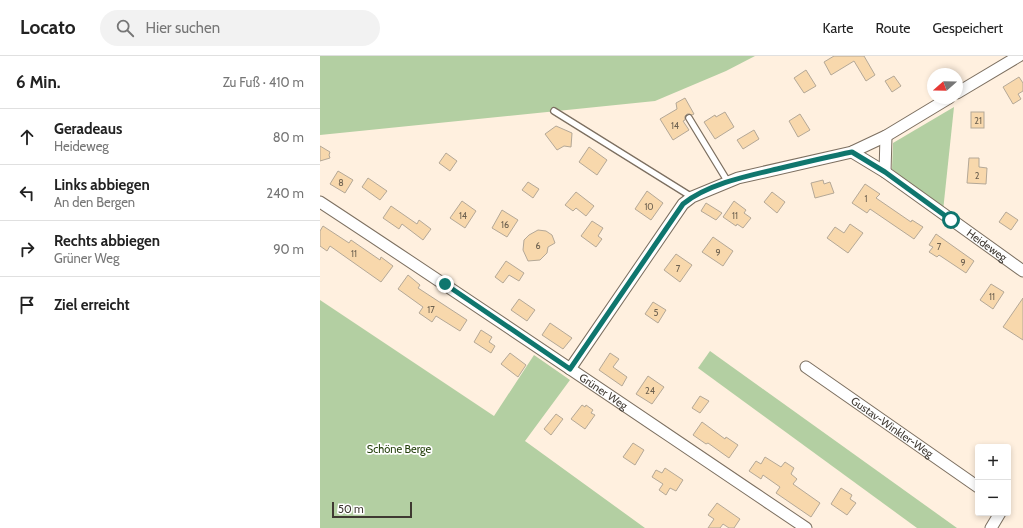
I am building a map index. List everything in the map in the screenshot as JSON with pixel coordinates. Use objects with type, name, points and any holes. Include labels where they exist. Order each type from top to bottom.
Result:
[{"type":"street","points":[[963,89],[1019,56]]},
{"type":"street","points":[[570,369],[683,204],[692,197],[738,178],[852,152],[886,136],[939,104]]},
{"type":"street","points":[[885,172],[886,136]]},
{"type":"street","name":"Heideweg","points":[[852,152],[885,172],[1023,271]]},
{"type":"street","name":"Grüner Weg","points":[[320,202],[452,289],[806,528]]},
{"type":"street","name":"Gustav-Winkler-Weg","points":[[806,367],[975,485]]},
{"type":"street","points":[[991,528],[998,516]]},
{"type":"lane","points":[[554,111],[692,197]]},
{"type":"lane","points":[[689,118],[728,182]]},
{"type":"green space","points":[[320,56],[755,56],[726,71],[655,101],[320,135]]},
{"type":"green space","points":[[954,107],[943,211],[892,169],[893,143]]},
{"type":"green space","name":"Schöne Berge","points":[[320,300],[494,416],[534,355],[570,380],[525,441],[645,528],[320,528]]},
{"type":"green space","points":[[710,351],[957,528],[917,528],[698,368]]},
{"type":"building","points":[[834,56],[864,56],[875,75],[866,81],[854,61],[831,75],[824,62]]},
{"type":"building","points":[[806,70],[816,86],[804,93],[794,78]]},
{"type":"building","points":[[894,76],[901,86],[892,92],[885,81]]},
{"type":"building","points":[[1019,77],[1023,83],[1023,91],[1018,94],[1021,99],[1013,104],[1003,87]]},
{"type":"building","points":[[685,98],[694,114],[687,114],[685,116],[685,120],[683,121],[689,130],[673,140],[660,119],[677,109],[676,103]]},
{"type":"building","points":[[725,112],[734,127],[715,139],[704,122],[715,115],[716,117]]},
{"type":"building","points":[[971,112],[984,112],[984,128],[971,128]]},
{"type":"building","points":[[800,114],[810,130],[798,137],[789,121]]},
{"type":"building","points":[[556,126],[572,133],[571,147],[564,146],[557,150],[545,134]]},
{"type":"building","points":[[754,130],[759,139],[743,149],[737,140]]},
{"type":"building","points":[[320,146],[330,152],[330,158],[320,161]]},
{"type":"building","points":[[589,147],[607,160],[597,175],[579,162]]},
{"type":"building","points":[[446,153],[457,161],[450,171],[439,163]]},
{"type":"building","points":[[969,158],[979,158],[979,167],[987,168],[986,184],[967,183]]},
{"type":"building","points":[[338,171],[353,180],[345,193],[330,184]]},
{"type":"building","points":[[368,178],[387,191],[380,200],[362,187]]},
{"type":"building","points":[[823,180],[824,184],[830,182],[834,193],[815,198],[811,183]]},
{"type":"building","points":[[528,182],[539,189],[533,198],[522,190]]},
{"type":"building","points":[[865,184],[880,194],[876,198],[911,222],[912,220],[923,227],[914,239],[870,209],[867,213],[852,203]]},
{"type":"building","points":[[647,191],[663,203],[651,220],[635,209]]},
{"type":"building","points":[[576,192],[594,206],[586,216],[576,208],[573,211],[565,205]]},
{"type":"building","points":[[772,192],[785,202],[777,213],[764,202]]},
{"type":"building","points":[[462,201],[476,211],[465,228],[450,218]]},
{"type":"building","points":[[734,201],[746,210],[744,213],[751,218],[743,228],[737,224],[736,226],[723,217]]},
{"type":"building","points":[[706,203],[722,213],[716,220],[701,211]]},
{"type":"building","points":[[391,206],[417,224],[419,220],[431,229],[423,240],[402,224],[399,229],[383,218]]},
{"type":"building","points":[[502,210],[518,220],[507,237],[492,228]]},
{"type":"building","points":[[1006,212],[1018,220],[1011,230],[999,222]]},
{"type":"building","points":[[592,221],[603,228],[598,236],[602,239],[596,247],[581,236]]},
{"type":"building","points":[[850,224],[863,233],[848,253],[827,238],[835,227],[844,233]]},
{"type":"building","points":[[323,226],[349,243],[351,240],[380,260],[381,257],[393,266],[381,282],[330,246],[327,251],[320,246],[320,231]]},
{"type":"building","points":[[538,230],[546,231],[552,235],[555,243],[548,247],[547,253],[540,260],[528,261],[523,250],[524,240]]},
{"type":"building","points":[[936,234],[974,261],[966,273],[939,255],[937,257],[929,252],[933,247],[929,245]]},
{"type":"building","points":[[713,237],[733,251],[723,266],[702,252]]},
{"type":"building","points":[[676,254],[692,265],[680,282],[664,270]]},
{"type":"building","points":[[506,261],[524,273],[519,281],[509,275],[503,283],[495,277]]},
{"type":"building","points":[[408,275],[420,285],[418,288],[467,320],[460,331],[436,316],[432,322],[419,313],[423,307],[398,289]]},
{"type":"building","points":[[991,284],[1004,292],[993,309],[980,300]]},
{"type":"building","points":[[1023,298],[1023,340],[1003,327]]},
{"type":"building","points":[[519,299],[535,310],[527,321],[511,310]]},
{"type":"building","points":[[653,302],[666,310],[658,323],[645,314]]},
{"type":"building","points":[[550,323],[572,338],[563,349],[542,335]]},
{"type":"building","points":[[481,330],[492,337],[489,342],[495,346],[491,353],[474,342]]},
{"type":"building","points":[[510,353],[526,365],[518,377],[501,364]]},
{"type":"building","points":[[610,353],[619,359],[613,367],[627,377],[622,386],[599,370]]},
{"type":"building","points":[[648,376],[664,387],[652,404],[636,394]]},
{"type":"building","points":[[700,396],[709,401],[700,413],[692,408]]},
{"type":"building","points":[[582,405],[585,407],[586,405],[593,410],[591,413],[595,415],[585,429],[571,419]]},
{"type":"building","points":[[556,414],[563,419],[551,435],[544,429]]},
{"type":"building","points":[[702,422],[725,439],[726,437],[738,445],[729,458],[708,443],[706,444],[693,435]]},
{"type":"building","points":[[633,443],[644,450],[635,465],[623,457]]},
{"type":"building","points":[[765,457],[781,467],[785,462],[794,468],[791,474],[797,479],[793,484],[820,503],[811,517],[776,493],[780,487],[763,475],[761,479],[749,471],[756,461],[761,464]]},
{"type":"building","points":[[665,468],[683,480],[676,491],[670,488],[666,495],[659,490],[663,484],[652,477],[656,470],[662,473]]},
{"type":"building","points":[[841,488],[852,495],[850,499],[856,503],[847,515],[831,504]]},
{"type":"building","points":[[717,503],[740,519],[734,528],[729,528],[723,524],[720,528],[708,528],[714,519],[708,515]]},
{"type":"route","points":[[445,284],[570,369],[683,204],[692,197],[738,178],[852,152],[885,172],[951,220]]}]
